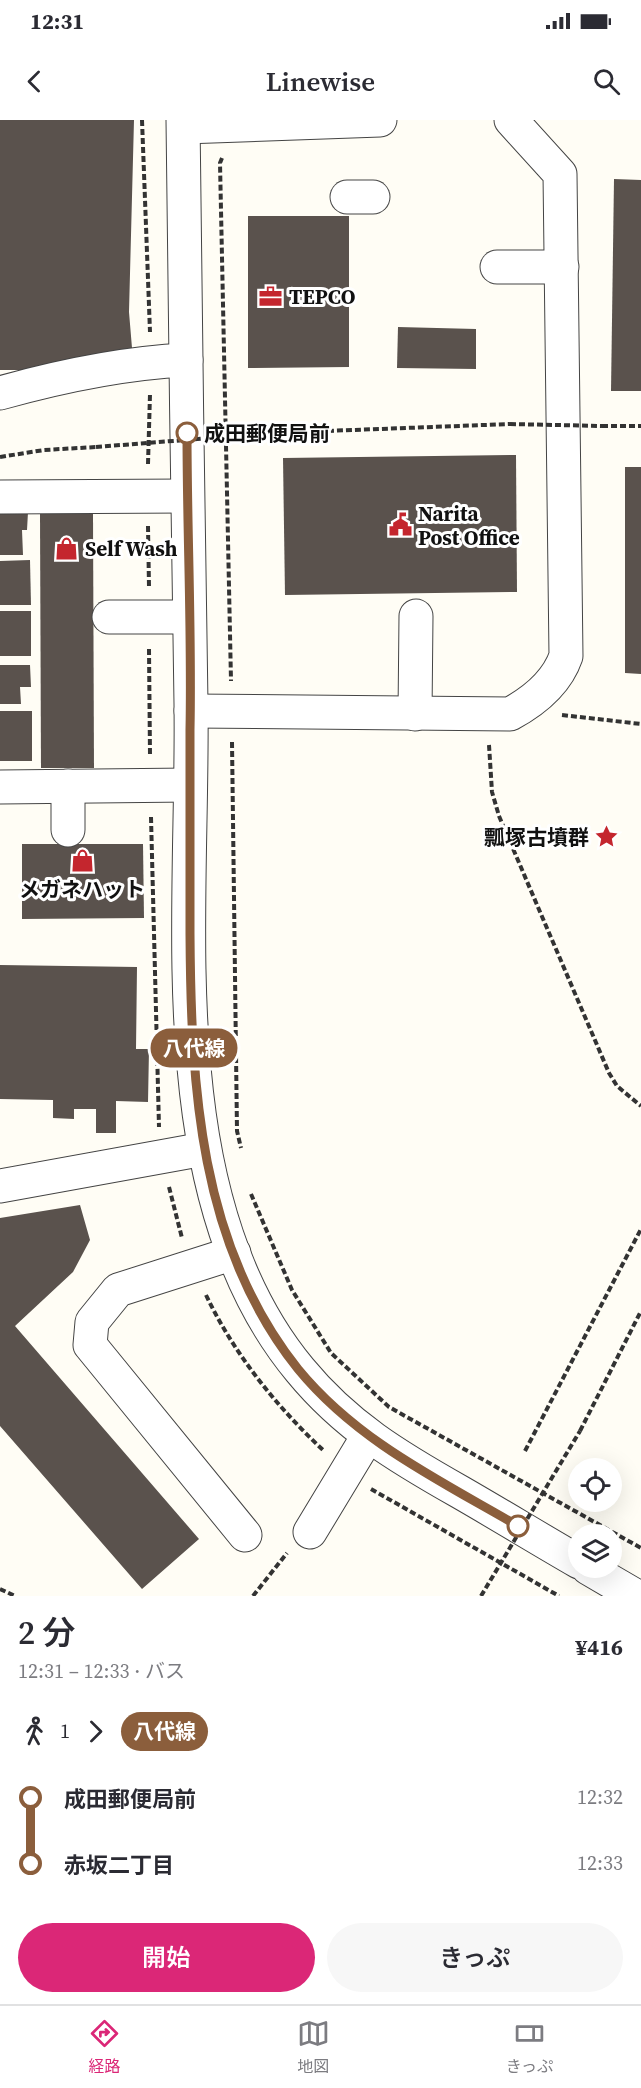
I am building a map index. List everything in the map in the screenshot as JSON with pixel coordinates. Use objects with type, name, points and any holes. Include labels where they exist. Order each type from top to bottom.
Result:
[{"type":"street","points":[[380,120],[184,123],[191,711],[190,981],[197,1112],[223,1226],[256,1304],[299,1369],[328,1401],[368,1436],[412,1467],[568,1556]]},
{"type":"street","points":[[191,711],[510,714],[536,697],[561,669],[566,656],[560,174],[511,120]]},
{"type":"street","points":[[497,267],[562,267]]},
{"type":"street","points":[[0,393],[54,378],[142,362],[186,360]]},
{"type":"street","points":[[0,497],[187,496]]},
{"type":"street","points":[[415,714],[416,616]]},
{"type":"street","points":[[109,617],[189,617]]},
{"type":"street","points":[[0,787],[190,785]]},
{"type":"street","points":[[68,786],[68,830]]},
{"type":"street","points":[[0,1186],[204,1149]]},
{"type":"street","points":[[234,1253],[118,1290],[92,1322],[90,1345],[245,1535]]},
{"type":"street","points":[[310,1533],[368,1436]]},
{"type":"street","points":[[605,1578],[636,1596]]},
{"type":"path","points":[[234,124],[235,143],[224,153],[220,163],[237,1119],[242,1153]]},
{"type":"path","points":[[0,457],[44,450],[274,433],[510,424],[641,426]]},
{"type":"path","points":[[536,697],[563,716],[641,724]]},
{"type":"path","points":[[490,715],[492,792],[499,816],[609,1073],[617,1086],[641,1106]]},
{"type":"path","points":[[249,1185],[292,1290],[331,1353],[389,1407],[641,1548]]},
{"type":"path","points":[[525,1451],[641,1229]]},
{"type":"path","points":[[481,1596],[580,1431],[641,1311]]},
{"type":"path","points":[[253,1596],[298,1539],[310,1533]]},
{"type":"path","points":[[542,1596],[543,1588]]},
{"type":"path","points":[[0,1589],[15,1596]]},
{"type":"building","points":[[0,120],[134,120],[129,312],[132,348],[53,370],[0,370]]},
{"type":"building","points":[[614,179],[641,180],[641,391],[611,391]]},
{"type":"building","points":[[248,216],[349,216],[349,367],[248,368]]},
{"type":"building","points":[[398,327],[476,329],[476,369],[397,368]]},
{"type":"building","points":[[516,455],[517,592],[285,595],[283,458]]},
{"type":"building","points":[[625,467],[641,467],[641,674],[625,673]]},
{"type":"building","points":[[0,512],[28,512],[27,530],[22,530],[23,555],[0,555]]},
{"type":"building","points":[[40,514],[93,514],[94,768],[41,768]]},
{"type":"building","points":[[30,560],[31,605],[0,605],[0,561]]},
{"type":"building","points":[[0,611],[31,611],[31,656],[0,656]]},
{"type":"building","points":[[0,665],[30,665],[31,687],[20,687],[21,704],[0,704]]},
{"type":"building","points":[[0,711],[32,711],[32,761],[0,761]]},
{"type":"building","points":[[22,844],[143,844],[144,918],[22,919]]},
{"type":"building","points":[[0,965],[137,967],[136,1049],[149,1049],[148,1102],[116,1101],[116,1133],[96,1133],[96,1109],[74,1109],[74,1119],[53,1118],[53,1100],[0,1099]]},
{"type":"building","points":[[80,1205],[90,1240],[73,1272],[15,1326],[199,1539],[142,1589],[0,1426],[0,1218]]},
{"type":"bus line","name":"八代線","points":[[187,433],[191,711],[190,981],[197,1112],[208,1172],[223,1226],[238,1267],[256,1304],[299,1369],[328,1401],[379,1445],[412,1467],[518,1526]]},
{"type":"place","name":"TEPCO","points":[[271,296]]},
{"type":"place","name":"成田郵便局前","points":[[187,433]]},
{"type":"place","name":"Narita Post Office","points":[[400,525]]},
{"type":"place","name":"Self Wash","points":[[67,548]]},
{"type":"place","name":"瓢塚古墳群","points":[[607,837]]},
{"type":"place","name":"メガネハット","points":[[82,861]]}]
